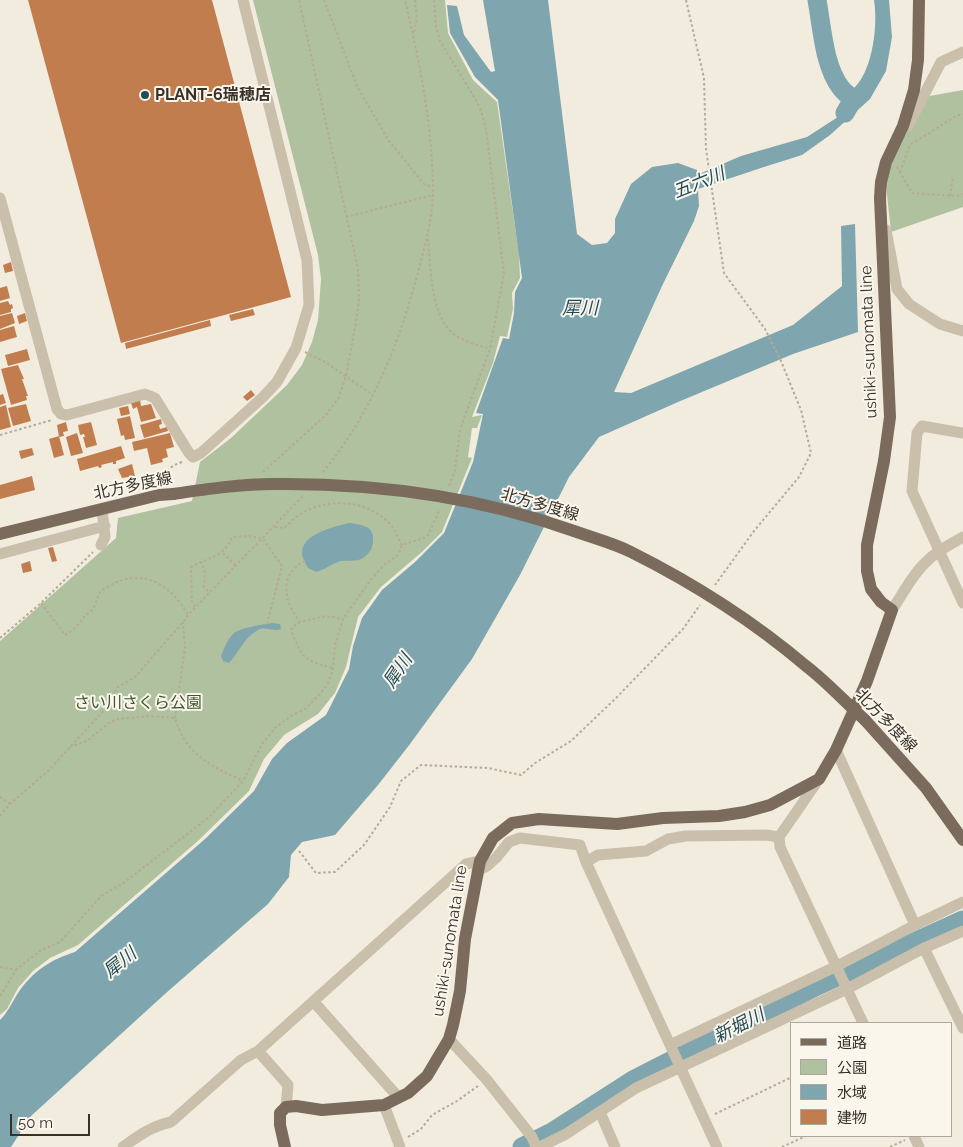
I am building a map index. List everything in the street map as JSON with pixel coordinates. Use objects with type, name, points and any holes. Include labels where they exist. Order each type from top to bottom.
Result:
[{"type":"main road","name":"ushiki-sunomata line","points":[[286,1108],[296,1106],[322,1110],[384,1105],[408,1093],[427,1076],[449,1039],[460,990],[465,939],[479,866],[493,838],[512,823],[539,819],[617,824],[664,818],[719,816],[745,812],[770,805],[819,778],[836,750],[867,681],[892,610],[881,602],[872,589],[867,571],[868,545],[884,461],[890,417],[880,198],[881,182],[886,162],[903,126],[914,90],[918,60],[919,0]]},
{"type":"main road","name":"北方多度線","points":[[0,534],[159,495],[274,484],[331,485],[407,492],[535,517],[630,551],[721,602],[807,666],[865,720],[926,788],[963,840]]},
{"type":"main road","points":[[285,1147],[280,1125],[280,1113],[286,1108]]},
{"type":"street","points":[[0,198],[57,409],[60,414],[67,415],[145,394],[154,398],[189,454],[193,457],[201,453],[277,382],[296,348],[309,306],[307,260],[243,0]]},
{"type":"street","points":[[895,141],[903,135],[941,62],[963,52]]},
{"type":"street","points":[[880,198],[897,289],[909,304],[940,324],[963,330]]},
{"type":"street","points":[[963,433],[922,426],[917,433],[912,491],[963,603]]},
{"type":"street","points":[[100,545],[106,537],[102,509]]},
{"type":"street","points":[[0,554],[105,526]]},
{"type":"street","points":[[892,610],[923,564],[938,551],[963,537]]},
{"type":"street","points":[[836,750],[914,925]]},
{"type":"street","points":[[819,778],[779,837],[780,847],[863,1022]]},
{"type":"street","points":[[586,862],[598,855],[646,851],[668,839],[686,836],[766,835],[779,837]]},
{"type":"street","points":[[122,1147],[140,1134],[171,1122],[241,1060],[258,1051],[466,864],[487,866],[509,842],[520,838],[580,845],[586,862],[717,1147]]},
{"type":"street","points":[[449,1039],[487,1080],[536,1144],[566,1134],[636,1088],[676,1057],[839,969],[914,925],[963,902]]},
{"type":"street","points":[[676,1057],[846,987],[924,948],[963,931]]},
{"type":"street","points":[[924,948],[963,1028]]},
{"type":"street","points":[[314,1002],[399,1098]]},
{"type":"street","points":[[258,1051],[288,1085],[286,1108]]},
{"type":"street","points":[[384,1105],[399,1145]]},
{"type":"street","points":[[600,1112],[615,1147]]},
{"type":"street","points":[[910,1138],[919,1147]]},
{"type":"path","points":[[262,472],[326,415],[340,397],[346,376],[359,299],[358,270],[299,0]]},
{"type":"path","points":[[324,0],[357,86],[390,141],[424,184],[432,187]]},
{"type":"path","points":[[324,472],[362,417],[383,376],[401,330],[428,237],[433,196],[427,107],[413,34],[404,0]]},
{"type":"path","points":[[413,34],[417,20],[415,0]]},
{"type":"path","points":[[434,0],[436,27],[440,41],[476,100],[486,130],[504,273],[490,349],[460,429],[455,470],[449,487]]},
{"type":"path","points":[[686,0],[704,78],[706,148],[724,272],[765,329],[780,360],[801,410],[811,453],[799,477],[754,531],[710,592]]},
{"type":"path","points":[[900,172],[910,145],[956,116],[963,114]]},
{"type":"path","points":[[886,162],[898,167],[912,194],[950,196],[963,194]]},
{"type":"path","points":[[950,196],[953,176]]},
{"type":"path","points":[[346,217],[433,196]]},
{"type":"path","points":[[428,237],[435,302],[442,321],[453,334],[467,342],[490,349]]},
{"type":"path","points":[[296,348],[326,362],[373,395]]},
{"type":"path","points":[[0,435],[53,419],[60,414]]},
{"type":"path","points":[[159,495],[159,487],[164,474],[173,466],[193,457]]},
{"type":"path","points":[[0,816],[10,804],[48,771],[110,704],[118,687],[136,677],[184,622],[188,614],[306,494]]},
{"type":"path","points":[[274,527],[284,528],[310,509],[332,504],[356,504],[368,508],[384,518],[402,545]]},
{"type":"path","points":[[402,545],[427,537],[436,521],[442,504]]},
{"type":"path","points":[[195,607],[192,601],[190,567],[223,553],[232,537],[249,536],[263,538],[282,566],[267,624]]},
{"type":"path","points":[[0,638],[41,603],[100,545]]},
{"type":"path","points":[[0,996],[16,970],[41,950],[60,942],[101,896],[122,884],[208,818],[243,781],[262,744],[276,728],[291,716],[305,709],[319,695],[328,682],[335,646],[343,619],[372,578],[384,565],[398,555],[402,545]]},
{"type":"path","points":[[223,553],[236,566]]},
{"type":"path","points":[[201,562],[205,573],[204,587],[210,593]]},
{"type":"path","points":[[300,622],[288,604],[286,593],[287,581],[291,571],[297,565],[305,562]]},
{"type":"path","points":[[41,603],[65,635],[77,628],[93,608],[100,592],[121,580],[140,577],[154,581],[172,593],[178,598],[188,614]]},
{"type":"path","points":[[300,852],[316,873],[335,872],[364,845],[390,807],[401,781],[421,765],[488,768],[520,775],[535,763],[571,741],[683,629],[705,599]]},
{"type":"path","points":[[332,669],[310,662],[303,656],[291,631],[292,627],[300,622],[326,616],[343,619]]},
{"type":"path","points":[[184,622],[185,648],[175,718],[179,730],[187,744],[206,762],[243,781]]},
{"type":"path","points":[[70,747],[87,741],[110,722],[118,719],[148,716],[175,718]]},
{"type":"path","points":[[0,797],[10,804]]},
{"type":"path","points":[[0,967],[16,970]]},
{"type":"path","points":[[704,1119],[790,1078]]},
{"type":"path","points":[[399,1145],[421,1129],[432,1114],[457,1101],[487,1080]]},
{"type":"path","points":[[782,1147],[804,1137]]},
{"type":"path","points":[[890,1147],[910,1138]]},
{"type":"green space","name":"さい川さくら公園","points":[[253,0],[445,0],[448,33],[473,80],[497,102],[519,254],[520,278],[512,293],[513,309],[507,337],[500,336],[493,363],[472,417],[482,415],[477,428],[472,428],[468,457],[472,458],[442,532],[381,587],[358,617],[346,667],[335,693],[318,714],[284,735],[264,759],[249,791],[199,840],[78,945],[50,958],[33,971],[18,988],[7,1009],[0,1015],[0,641],[116,538],[118,518],[192,501],[200,462],[231,438],[287,385],[302,365],[312,342],[318,320],[321,279],[318,255]]},
{"type":"green space","points":[[963,90],[963,207],[891,232],[887,174],[896,143],[905,136],[924,97]]},
{"type":"water","name":"犀川","points":[[483,0],[548,0],[577,234],[592,245],[607,243],[615,233],[615,219],[631,184],[652,167],[678,163],[697,170],[697,175],[741,156],[807,137],[841,115],[843,95],[856,86],[867,68],[875,33],[874,0],[889,0],[892,37],[886,71],[870,99],[830,135],[802,155],[698,189],[699,206],[694,221],[614,392],[631,393],[793,325],[842,286],[841,226],[855,224],[858,332],[793,354],[599,437],[569,477],[520,575],[472,659],[378,785],[335,835],[302,842],[291,855],[289,877],[268,904],[166,993],[31,1116],[11,1147],[0,1147],[0,1020],[18,993],[36,972],[50,963],[75,952],[205,839],[254,791],[272,759],[287,743],[326,715],[349,669],[353,646],[362,618],[382,590],[415,562],[444,533],[473,462],[483,414],[476,413],[503,338],[509,339],[514,313],[515,292],[522,278],[498,100],[475,77],[450,33],[447,5],[457,6],[464,35],[491,72],[495,71]]},
{"type":"water","points":[[350,523],[370,529],[373,544],[370,551],[358,560],[341,561],[316,572],[308,568],[302,553],[303,546],[307,541],[320,532]]},
{"type":"water","points":[[272,623],[280,624],[281,629],[258,630],[245,641],[229,663],[223,661],[221,656],[233,634],[246,628]]},
{"type":"building","name":"PLANT-6瑞穂店","points":[[28,0],[212,0],[291,297],[121,343]]},
{"type":"building","points":[[11,262],[13,271],[5,273],[3,265]]},
{"type":"building","points":[[7,286],[10,298],[0,301],[0,288]]},
{"type":"building","points":[[8,301],[10,305],[12,304],[11,312],[0,315],[0,303]]},
{"type":"building","points":[[253,309],[255,315],[231,321],[229,315]]},
{"type":"building","points":[[12,313],[15,323],[0,329],[0,316]]},
{"type":"building","points":[[25,313],[27,321],[19,324],[17,316]]},
{"type":"building","points":[[210,320],[211,326],[126,349],[125,343]]},
{"type":"building","points":[[14,326],[17,337],[0,342],[0,330]]},
{"type":"building","points":[[27,349],[30,360],[8,366],[5,355]]},
{"type":"building","points":[[18,365],[28,396],[26,396],[27,400],[11,405],[1,369]]},
{"type":"building","points":[[251,390],[255,395],[247,401],[243,397]]},
{"type":"building","points":[[3,394],[6,403],[0,405],[0,395]]},
{"type":"building","points":[[140,400],[141,406],[151,404],[156,418],[141,422],[137,407],[133,409],[131,403]]},
{"type":"building","points":[[26,404],[31,421],[13,426],[8,408]]},
{"type":"building","points":[[6,405],[11,427],[0,430],[0,407]]},
{"type":"building","points":[[128,406],[130,414],[121,416],[119,408]]},
{"type":"building","points":[[130,416],[135,438],[125,440],[124,435],[121,436],[117,419]]},
{"type":"building","points":[[161,419],[160,429],[167,427],[168,431],[144,438],[140,425]]},
{"type":"building","points":[[66,422],[68,431],[63,432],[64,436],[59,437],[57,425]]},
{"type":"building","points":[[91,422],[97,445],[86,448],[84,434],[80,435],[78,425]]},
{"type":"building","points":[[77,433],[83,453],[71,456],[66,437]]},
{"type":"building","points":[[170,433],[174,447],[166,449],[168,457],[162,459],[163,462],[151,465],[147,448],[134,451],[132,442]]},
{"type":"building","points":[[59,436],[64,455],[54,458],[49,439]]},
{"type":"building","points":[[121,446],[125,458],[116,461],[116,464],[113,464],[113,462],[101,465],[102,467],[99,468],[98,466],[80,471],[77,459]]},
{"type":"building","points":[[32,448],[34,455],[21,459],[19,451]]},
{"type":"building","points":[[132,464],[135,476],[122,478],[118,469]]},
{"type":"building","points":[[32,476],[35,490],[0,499],[0,485]]},
{"type":"building","points":[[53,547],[57,561],[52,562],[48,548]]},
{"type":"building","points":[[30,561],[32,571],[23,573],[21,564]]},
{"type":"waterway","name":"五六川","points":[[817,0],[827,58],[835,79],[841,88],[853,99],[845,113]]},
{"type":"waterway","name":"新堀川","points":[[522,1147],[552,1132],[633,1080],[817,986],[963,920]]},
{"type":"place","name":"PLANT-6瑞穂店","points":[[145,95]]}]
